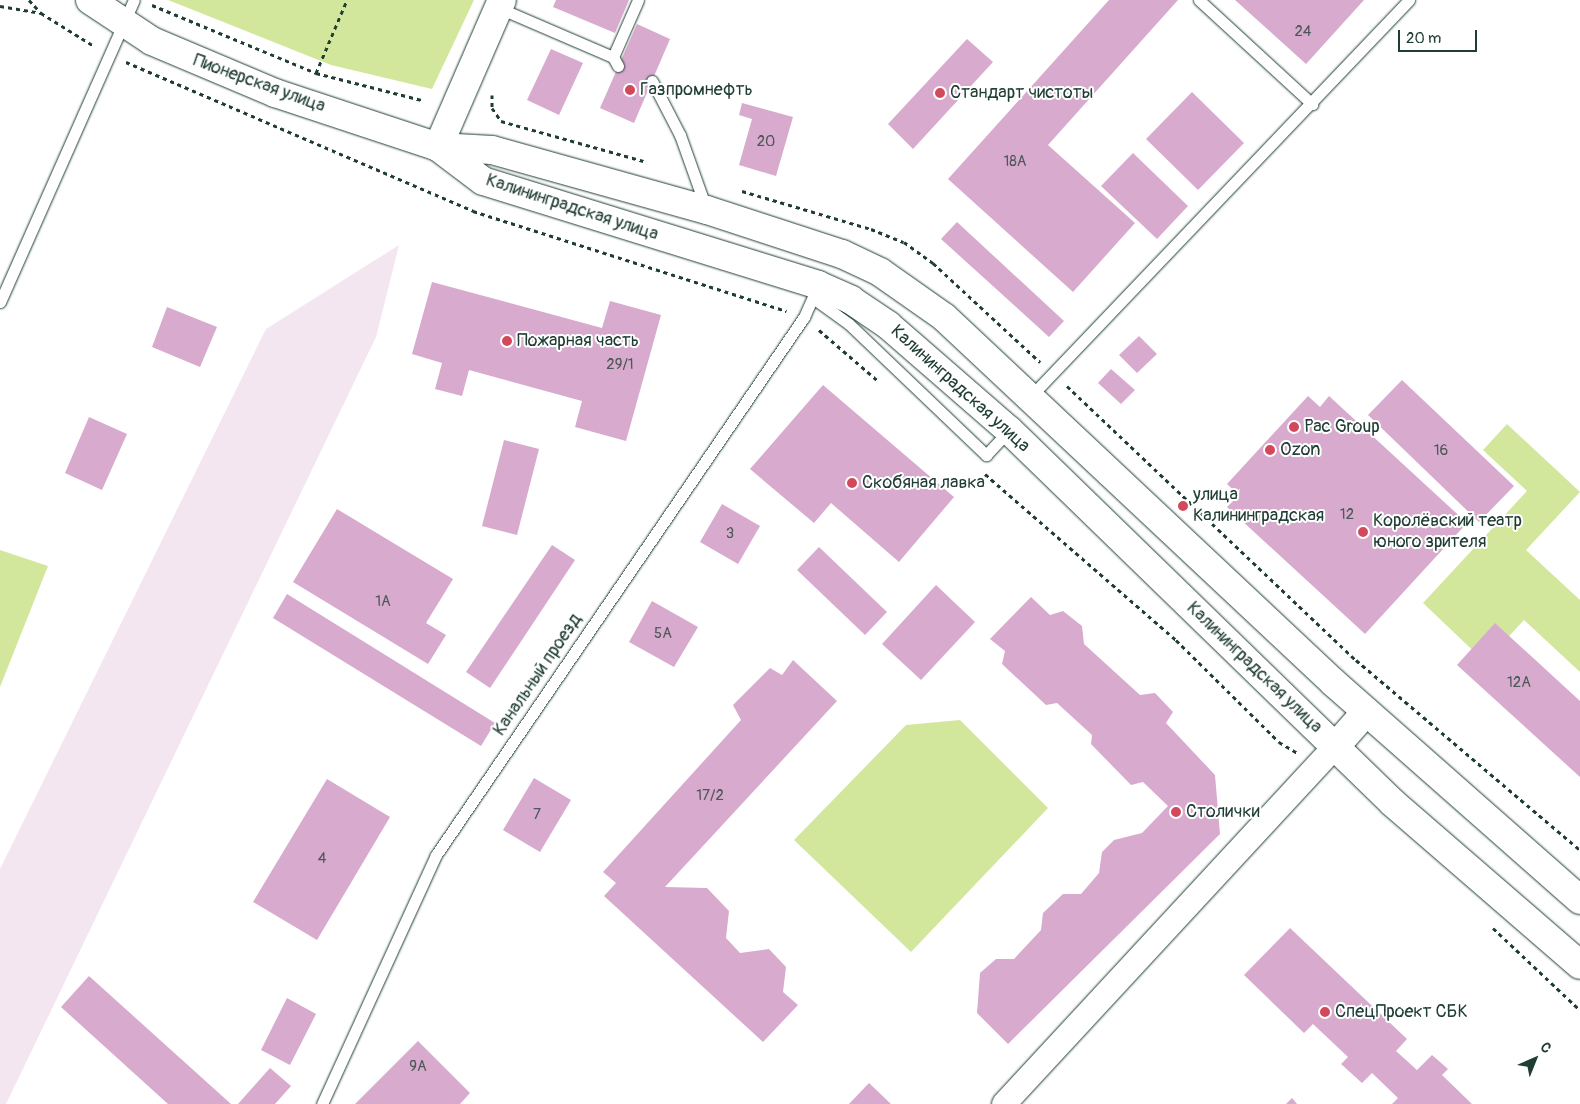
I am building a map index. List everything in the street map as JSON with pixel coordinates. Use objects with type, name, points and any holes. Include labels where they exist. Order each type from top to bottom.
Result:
[{"type":"main road","name":"Пионерская улица","points":[[90,0],[130,12],[180,55],[275,93],[438,147]]},
{"type":"main road","points":[[438,147],[500,4]]},
{"type":"main road","name":"Калининградская улица","points":[[438,147],[492,150],[706,210],[842,254],[880,272],[944,317],[1366,712],[1580,900]]},
{"type":"main road","name":"Калининградская улица","points":[[438,147],[483,181],[815,292],[851,300],[888,325],[1009,430],[1335,747],[1440,846],[1580,965]]},
{"type":"main road","points":[[1335,747],[1366,712]]},
{"type":"street","points":[[1004,1104],[1335,747]]},
{"type":"lane","points":[[500,4],[616,61],[638,0]]},
{"type":"lane","points":[[1199,0],[1312,104]]},
{"type":"lane","points":[[1030,397],[1312,104],[1409,0]]},
{"type":"lane","points":[[0,302],[130,12]]},
{"type":"lane","points":[[652,81],[680,135],[706,210]]},
{"type":"lane","name":"Канальный проезд","points":[[322,1104],[436,855],[804,317],[815,292]]},
{"type":"path","points":[[29,0],[41,13],[110,56],[473,211],[804,317],[886,388]]},
{"type":"path","points":[[316,73],[347,0]]},
{"type":"path","points":[[149,4],[316,73],[422,100]]},
{"type":"path","points":[[0,6],[41,13]]},
{"type":"path","points":[[496,85],[492,108],[501,121]]},
{"type":"path","points":[[983,472],[1176,640],[1279,742]]},
{"type":"path","points":[[1356,660],[1580,850]]},
{"type":"shaded area","points":[[399,245],[376,337],[6,1104],[0,1104],[0,869],[266,329]]},
{"type":"green space","points":[[168,0],[474,0],[432,89],[331,65]]},
{"type":"green space","points":[[1507,424],[1580,492],[1526,550],[1580,600],[1580,672],[1524,620],[1485,662],[1423,603],[1527,491],[1483,450]]},
{"type":"green space","points":[[0,550],[48,566],[0,687]]},
{"type":"green space","points":[[960,720],[1048,808],[911,952],[794,840],[906,725]]},
{"type":"building","points":[[556,0],[629,0],[615,33],[553,7]]},
{"type":"building","points":[[1109,0],[1178,0],[1048,145],[1135,223],[1073,292],[948,179]]},
{"type":"building","points":[[1235,0],[1364,0],[1306,64]]},
{"type":"building","points":[[637,24],[670,39],[634,123],[600,108]]},
{"type":"building","name":"Стандарт чистоты","points":[[967,39],[993,62],[913,149],[888,124]]},
{"type":"building","points":[[551,49],[583,63],[559,115],[527,100]]},
{"type":"building","points":[[1192,92],[1244,143],[1198,190],[1146,139]]},
{"type":"building","points":[[742,103],[793,117],[776,176],[739,165],[752,119],[739,115]]},
{"type":"building","points":[[1133,153],[1188,206],[1157,239],[1101,186]]},
{"type":"building","points":[[957,222],[1064,321],[1049,337],[941,239]]},
{"type":"building","name":"Пожарная часть","points":[[432,282],[602,328],[610,301],[661,315],[626,441],[575,427],[582,401],[469,370],[462,396],[435,389],[442,363],[412,354]]},
{"type":"building","points":[[167,307],[217,327],[200,367],[152,347]]},
{"type":"building","points":[[1139,336],[1157,354],[1137,373],[1119,355]]},
{"type":"building","points":[[1111,369],[1135,390],[1121,404],[1098,383]]},
{"type":"building","points":[[1402,380],[1514,486],[1479,522],[1368,415]]},
{"type":"building","name":"Скобяная лавка","points":[[823,385],[954,497],[899,562],[831,503],[814,523],[750,469]]},
{"type":"building","points":[[1308,396],[1320,407],[1329,396],[1467,523],[1365,634],[1227,507],[1239,495],[1227,484]]},
{"type":"building","points":[[89,417],[127,434],[102,490],[65,473]]},
{"type":"building","points":[[504,440],[539,449],[517,535],[482,526]]},
{"type":"building","points":[[722,504],[760,526],[738,564],[700,542]]},
{"type":"building","points":[[337,509],[453,579],[426,623],[446,635],[428,664],[293,582]]},
{"type":"building","points":[[552,545],[575,560],[490,688],[466,672]]},
{"type":"building","points":[[819,547],[887,612],[865,635],[797,570]]},
{"type":"building","points":[[936,585],[975,622],[921,680],[882,644]]},
{"type":"building","points":[[287,594],[495,723],[481,746],[273,618]]},
{"type":"building","points":[[1031,597],[1050,615],[1063,611],[1082,626],[1084,644],[1140,695],[1155,693],[1173,712],[1166,723],[1215,775],[1220,834],[1008,1044],[977,1013],[980,973],[996,959],[1014,959],[1041,930],[1043,913],[1063,894],[1081,894],[1099,873],[1102,852],[1114,840],[1142,833],[1168,806],[1143,782],[1131,785],[1091,744],[1092,735],[1057,703],[1046,705],[1002,664],[1005,651],[990,639]]},
{"type":"building","points":[[652,601],[698,627],[674,667],[629,642]]},
{"type":"building","points":[[1495,623],[1580,701],[1580,777],[1457,665]]},
{"type":"building","points":[[793,660],[837,701],[665,887],[707,888],[729,911],[726,938],[740,953],[769,949],[786,967],[783,992],[798,1005],[763,1042],[604,896],[616,883],[603,872],[741,720],[733,705],[770,668],[782,675]]},
{"type":"building","points":[[534,778],[571,800],[540,852],[503,830]]},
{"type":"building","points":[[327,779],[390,817],[317,940],[253,902]]},
{"type":"building","points":[[1290,928],[1407,1039],[1396,1051],[1417,1070],[1432,1055],[1448,1069],[1442,1075],[1472,1104],[1392,1104],[1398,1098],[1372,1073],[1362,1083],[1341,1064],[1348,1057],[1313,1024],[1304,1033],[1244,975]]},
{"type":"building","points":[[89,976],[231,1104],[168,1104],[61,1007]]},
{"type":"building","points":[[287,998],[316,1014],[290,1065],[261,1050]]},
{"type":"building","points":[[418,1041],[470,1093],[460,1104],[355,1104]]},
{"type":"building","points":[[270,1068],[291,1086],[275,1104],[238,1104]]},
{"type":"building","points":[[869,1083],[891,1104],[849,1104]]},
{"type":"building","points":[[1292,1098],[1297,1104],[1286,1104]]},
{"type":"place","name":"Газпромнефть","points":[[630,90]]},
{"type":"place","name":"Стандарт чистоты","points":[[940,93]]},
{"type":"place","name":"Пожарная часть","points":[[507,341]]},
{"type":"place","name":"Pac Group","points":[[1294,427]]},
{"type":"place","name":"Ozon","points":[[1270,450]]},
{"type":"place","name":"Скобяная лавка","points":[[852,483]]},
{"type":"place","name":"улица Калининградская","points":[[1183,506]]},
{"type":"place","name":"Королёвский театр юного зрителя","points":[[1363,532]]},
{"type":"place","name":"Столички","points":[[1176,812]]},
{"type":"place","name":"СпецПроект СБК","points":[[1325,1012]]}]
